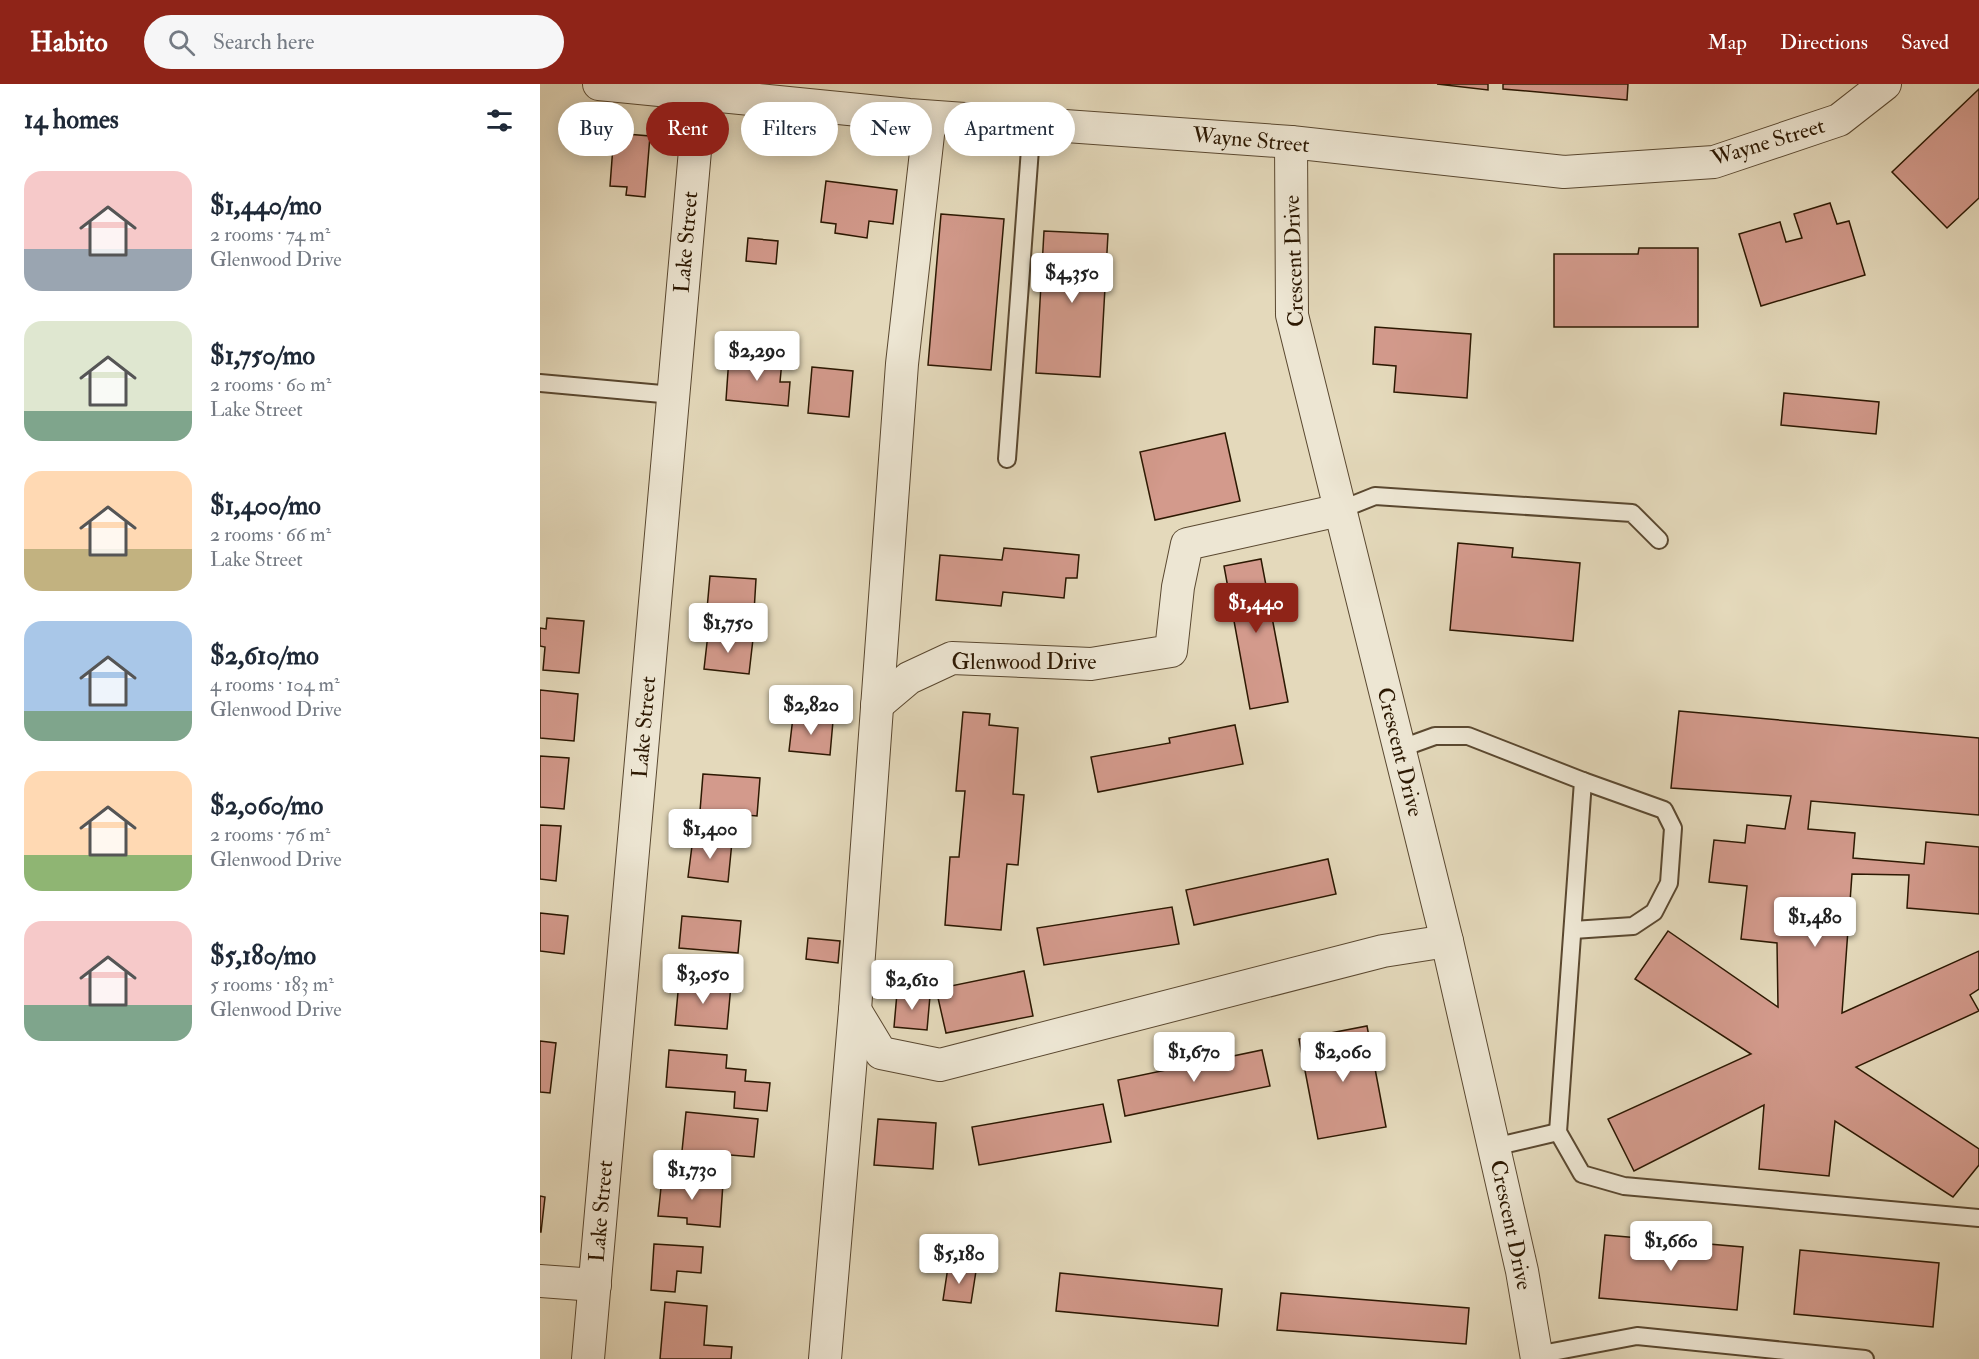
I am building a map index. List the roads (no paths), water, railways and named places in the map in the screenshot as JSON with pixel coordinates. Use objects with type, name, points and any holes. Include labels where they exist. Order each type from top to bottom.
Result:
[{"type":"street","name":"Wayne Street","points":[[599,84],[703,89],[850,107]]},
{"type":"street","name":"Wayne Street","points":[[1075,125],[1291,142],[1564,172],[1714,162],[1839,120],[1885,84]]},
{"type":"street","name":"Lake Street","points":[[588,1359],[672,395],[703,89]]},
{"type":"street","name":"Crescent Drive","points":[[1291,142],[1292,315],[1447,941],[1522,1271],[1536,1357]]},
{"type":"street","points":[[825,1359],[855,1010],[902,364],[926,156]]},
{"type":"street","name":"Glenwood Drive","points":[[877,705],[909,678],[952,658],[1091,664],[1171,651],[1178,587],[1186,544],[1340,510]]},
{"type":"street","points":[[855,1010],[882,1053],[940,1065],[1383,951],[1447,941]]},
{"type":"street","points":[[540,1281],[595,1285]]},
{"type":"lane","points":[[1007,459],[1029,156]]},
{"type":"lane","points":[[540,383],[672,395]]},
{"type":"lane","points":[[1340,510],[1375,496],[1632,513],[1659,540]]},
{"type":"lane","points":[[1400,748],[1435,736],[1468,736],[1583,782],[1664,810],[1673,828],[1669,883],[1654,912],[1633,926],[1573,930]]},
{"type":"lane","points":[[1583,782],[1558,1132],[1582,1174],[1624,1186],[1979,1218]]},
{"type":"lane","points":[[1494,1147],[1558,1132]]},
{"type":"lane","points":[[1536,1357],[1637,1336],[1865,1359]]}]
